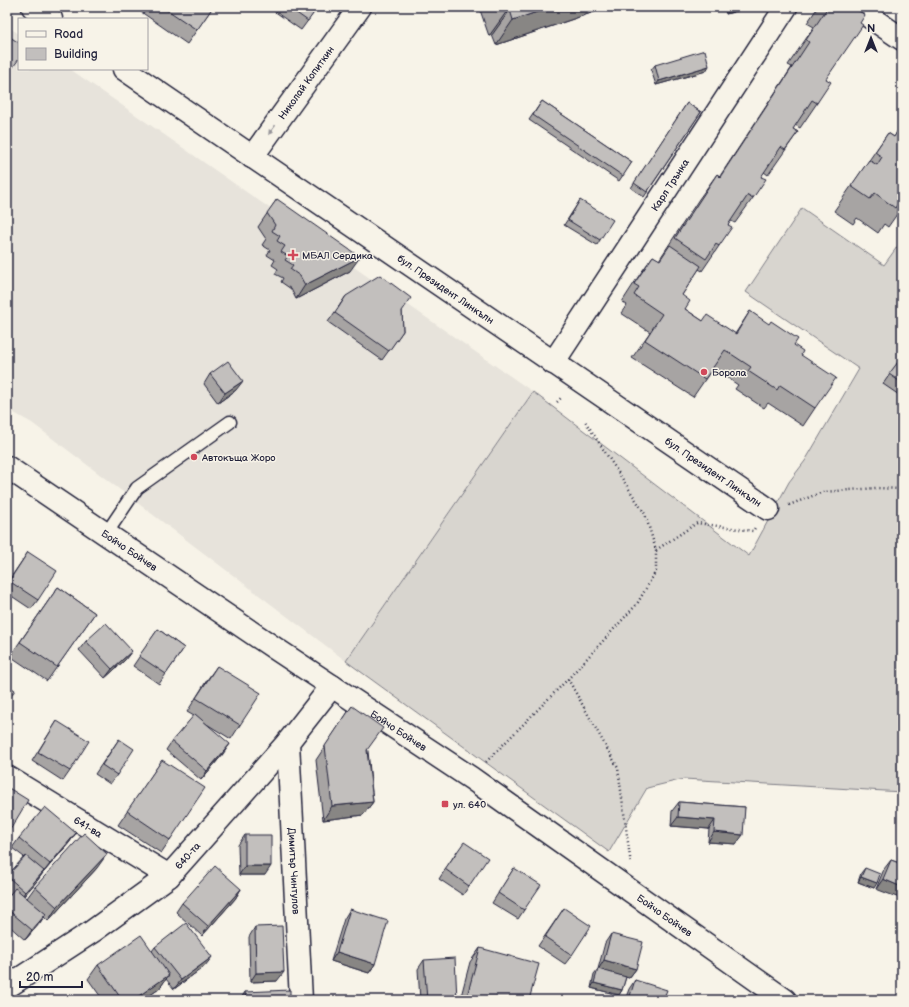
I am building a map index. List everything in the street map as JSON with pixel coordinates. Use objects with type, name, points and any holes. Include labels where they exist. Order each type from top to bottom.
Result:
[{"type":"main road","points":[[33,7],[50,18]]},
{"type":"main road","name":"Николай Копиткин","points":[[252,157],[360,7]]},
{"type":"main road","name":"Карл Трънка","points":[[553,363],[786,7]]},
{"type":"main road","points":[[855,7],[902,39]]},
{"type":"main road","name":"бул. Президент Линкълн","points":[[125,70],[768,510]]},
{"type":"main road","name":"Бойчо Бойчев","points":[[7,467],[471,778],[785,1000]]},
{"type":"main road","name":"640-та","points":[[7,987],[92,931],[169,876],[288,742],[332,686]]},
{"type":"main road","name":"Димитър Чинтулов","points":[[288,742],[301,1000]]},
{"type":"main road","name":"641-ва","points":[[7,777],[169,876]]},
{"type":"lane","points":[[106,534],[137,488],[230,422]]},
{"type":"path","points":[[557,402],[561,398]]},
{"type":"path","points":[[471,778],[568,679],[637,604],[656,571],[656,550],[645,514],[584,421]]},
{"type":"path","points":[[656,550],[697,523],[752,531],[768,510],[781,508],[823,492],[876,488],[902,489]]},
{"type":"path","points":[[568,679],[618,768],[635,893]]},
{"type":"shaded area","points":[[7,26],[18,33],[18,70],[71,70],[533,392],[346,661],[32,423],[7,409]]},
{"type":"shaded area","points":[[802,208],[884,265],[902,240],[902,792],[684,779],[647,788],[609,852],[346,661],[533,392],[749,556],[789,482],[805,461],[859,369],[746,292]]},
{"type":"building","points":[[163,7],[213,7],[197,30]]},
{"type":"building","points":[[288,7],[318,7],[308,21]]},
{"type":"building","points":[[505,7],[552,7],[513,20],[510,10],[507,11]]},
{"type":"building","points":[[828,7],[853,7],[865,15],[860,23],[863,25],[826,79],[831,82],[817,103],[812,100],[793,129],[798,132],[785,150],[781,147],[761,177],[766,179],[753,198],[748,195],[728,225],[732,227],[719,246],[716,244],[706,259],[675,238],[717,174],[720,177],[809,42],[806,40]]},
{"type":"building","points":[[7,35],[18,42],[18,60],[7,75]]},
{"type":"building","points":[[705,50],[709,66],[659,81],[655,65]]},
{"type":"building","points":[[542,101],[632,162],[623,176],[533,115]]},
{"type":"building","points":[[687,103],[701,112],[647,192],[634,183]]},
{"type":"building","points":[[900,127],[902,128],[902,199],[895,208],[875,193],[870,199],[851,186],[869,160],[877,165],[882,157],[875,152],[888,133],[894,137]]},
{"type":"building","points":[[277,199],[360,257],[305,285],[300,276],[290,269],[293,265],[285,260],[288,256],[281,252],[285,246],[277,241],[280,236],[272,231],[275,225],[267,213]]},
{"type":"building","points":[[580,200],[613,220],[600,240],[568,220]]},
{"type":"building","points":[[670,245],[701,266],[682,295],[690,301],[685,309],[703,321],[707,315],[736,334],[750,311],[769,324],[771,321],[798,339],[794,345],[803,351],[801,355],[836,378],[815,408],[780,385],[777,390],[748,371],[751,367],[725,350],[705,379],[645,340],[662,314],[634,295],[639,287],[634,284],[653,256],[660,260]]},
{"type":"building","points":[[380,275],[411,298],[402,311],[403,331],[389,351],[335,313],[346,296]]},
{"type":"building","points":[[901,358],[902,359],[902,383],[889,374]]},
{"type":"building","points":[[228,361],[243,381],[225,393],[210,374]]},
{"type":"building","points":[[28,552],[57,571],[38,600],[9,581]]},
{"type":"building","points":[[58,587],[95,613],[57,667],[20,642]]},
{"type":"building","points":[[106,623],[132,651],[112,669],[86,641]]},
{"type":"building","points":[[158,629],[184,648],[166,674],[139,656]]},
{"type":"building","points":[[217,666],[261,693],[240,725],[196,698]]},
{"type":"building","points":[[7,685],[15,690],[7,702]]},
{"type":"building","points":[[352,706],[383,728],[367,750],[373,802],[332,806],[325,746]]},
{"type":"building","points":[[195,714],[230,744],[207,771],[172,741]]},
{"type":"building","points":[[57,721],[89,741],[70,771],[38,752]]},
{"type":"building","points":[[119,739],[134,749],[117,775],[102,765]]},
{"type":"building","points":[[162,760],[205,788],[170,840],[127,811]]},
{"type":"building","points":[[7,787],[28,800],[7,835]]},
{"type":"building","points":[[679,802],[745,807],[743,835],[714,832],[715,820],[678,817]]},
{"type":"building","points":[[45,807],[76,833],[50,864],[19,838]]},
{"type":"building","points":[[84,833],[107,854],[57,907],[35,887]]},
{"type":"building","points":[[245,835],[271,835],[271,866],[245,866]]},
{"type":"building","points":[[464,842],[488,858],[469,886],[445,869]]},
{"type":"building","points":[[26,856],[44,871],[25,892],[7,876]]},
{"type":"building","points":[[891,860],[902,864],[902,887],[883,879]]},
{"type":"building","points":[[215,866],[241,889],[208,926],[182,903]]},
{"type":"building","points":[[514,868],[541,885],[524,910],[498,893]]},
{"type":"building","points":[[865,868],[880,874],[877,883],[861,877]]},
{"type":"building","points":[[15,888],[46,914],[32,930],[7,909],[7,898]]},
{"type":"building","points":[[564,908],[591,926],[572,955],[545,937]]},
{"type":"building","points":[[350,909],[388,921],[375,964],[337,952]]},
{"type":"building","points":[[186,923],[212,957],[181,980],[155,947]]},
{"type":"building","points":[[282,926],[284,972],[256,973],[255,927]]},
{"type":"building","points":[[611,934],[643,942],[636,969],[604,960]]},
{"type":"building","points":[[141,935],[169,975],[133,1000],[122,1000],[98,965]]},
{"type":"building","points":[[480,948],[539,964],[529,1000],[481,1000],[467,996]]},
{"type":"building","points":[[455,958],[457,1000],[427,1000],[424,960]]},
{"type":"building","points":[[598,969],[626,977],[622,990],[594,983]]},
{"type":"building","points":[[635,980],[667,990],[663,1000],[641,1000],[630,996]]},
{"type":"building","points":[[290,990],[290,1000],[246,1000],[245,992]]},
{"type":"building","points":[[37,996],[40,1000],[30,1000]]},
{"type":"place","name":"МБАЛ Сердика","points":[[293,255]]},
{"type":"place","name":"Борола","points":[[704,372]]},
{"type":"place","name":"Автокъща Жоро","points":[[194,457]]},
{"type":"place","name":"ул. 640","points":[[445,804]]}]
